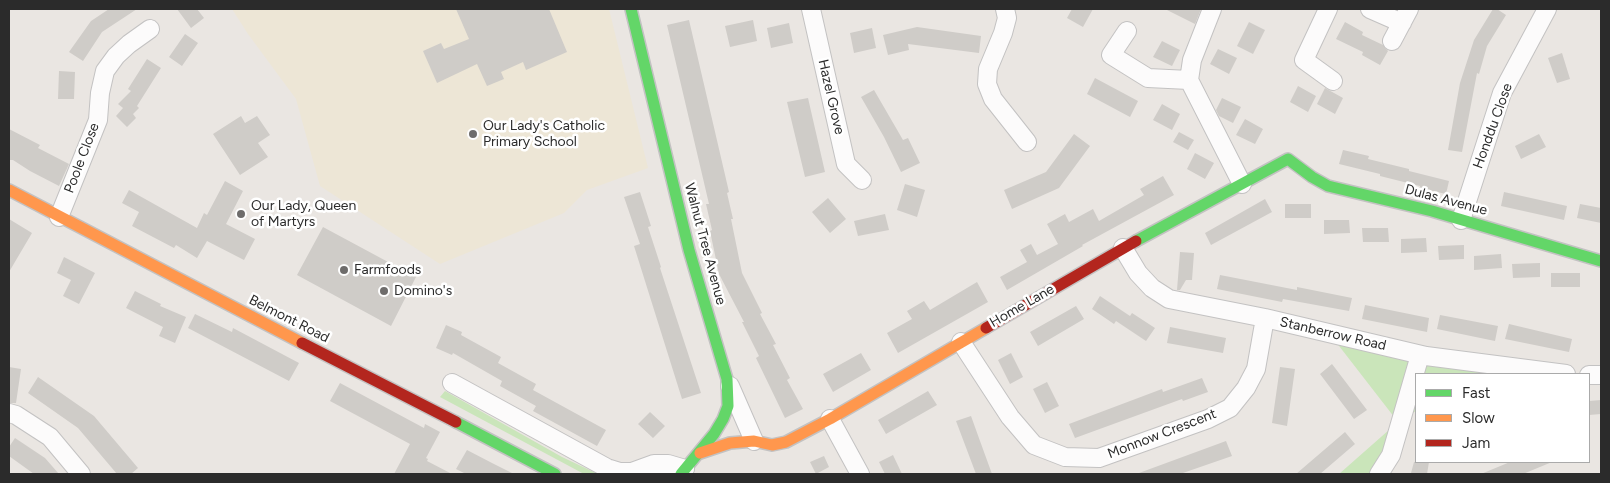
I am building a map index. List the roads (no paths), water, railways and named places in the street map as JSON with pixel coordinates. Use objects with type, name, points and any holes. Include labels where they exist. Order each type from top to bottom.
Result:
[{"type":"main road","name":"Walnut Tree Avenue","points":[[634,9],[689,250],[727,379],[728,406],[714,434],[683,472]]},
{"type":"main road","name":"Dulas Avenue","points":[[1288,159],[1328,186],[1432,211],[1601,260]]},
{"type":"main road","name":"Home Lane","points":[[700,453],[730,443],[754,441],[772,445],[786,442],[830,419],[1123,248],[1288,159]]},
{"type":"main road","name":"Belmont Road","points":[[9,190],[556,474]]},
{"type":"street","name":"Hazel Grove","points":[[812,9],[846,164],[862,180]]},
{"type":"street","points":[[1005,9],[1007,18],[988,69],[987,84],[993,99],[1027,142]]},
{"type":"street","points":[[1212,9],[1192,60],[1189,80],[1242,184]]},
{"type":"street","points":[[1328,9],[1304,60],[1333,81]]},
{"type":"street","points":[[1370,9],[1406,16],[1392,42]]},
{"type":"street","name":"Honddu Close","points":[[1461,220],[1502,94],[1547,9]]},
{"type":"street","name":"Poole Close","points":[[59,217],[98,120],[100,93],[105,71],[116,56],[150,29]]},
{"type":"street","points":[[1127,30],[1111,55],[1148,78],[1189,80]]},
{"type":"street","name":"Stanberrow Road","points":[[1123,248],[1138,273],[1152,288],[1168,299],[1265,318],[1420,355],[1558,373]]},
{"type":"street","name":"Monnow Crescent","points":[[961,342],[1010,417],[1034,445],[1065,457],[1099,458],[1208,419],[1230,408],[1246,388],[1256,369],[1265,318]]},
{"type":"street","points":[[1378,474],[1392,455],[1420,355]]},
{"type":"street","points":[[727,379],[754,441]]},
{"type":"street","points":[[452,383],[607,468],[620,472],[632,472],[654,464],[668,464],[683,472]]},
{"type":"street","points":[[9,413],[16,415],[50,437],[81,474]]},
{"type":"street","points":[[830,419],[860,474]]},
{"type":"place","name":"Our Lady's Catholic Primary School","points":[[473,134]]},
{"type":"place","name":"Our Lady, Queen of Martyrs","points":[[241,214]]},
{"type":"place","name":"Farmfoods","points":[[344,270]]},
{"type":"place","name":"Domino's","points":[[384,291]]}]
